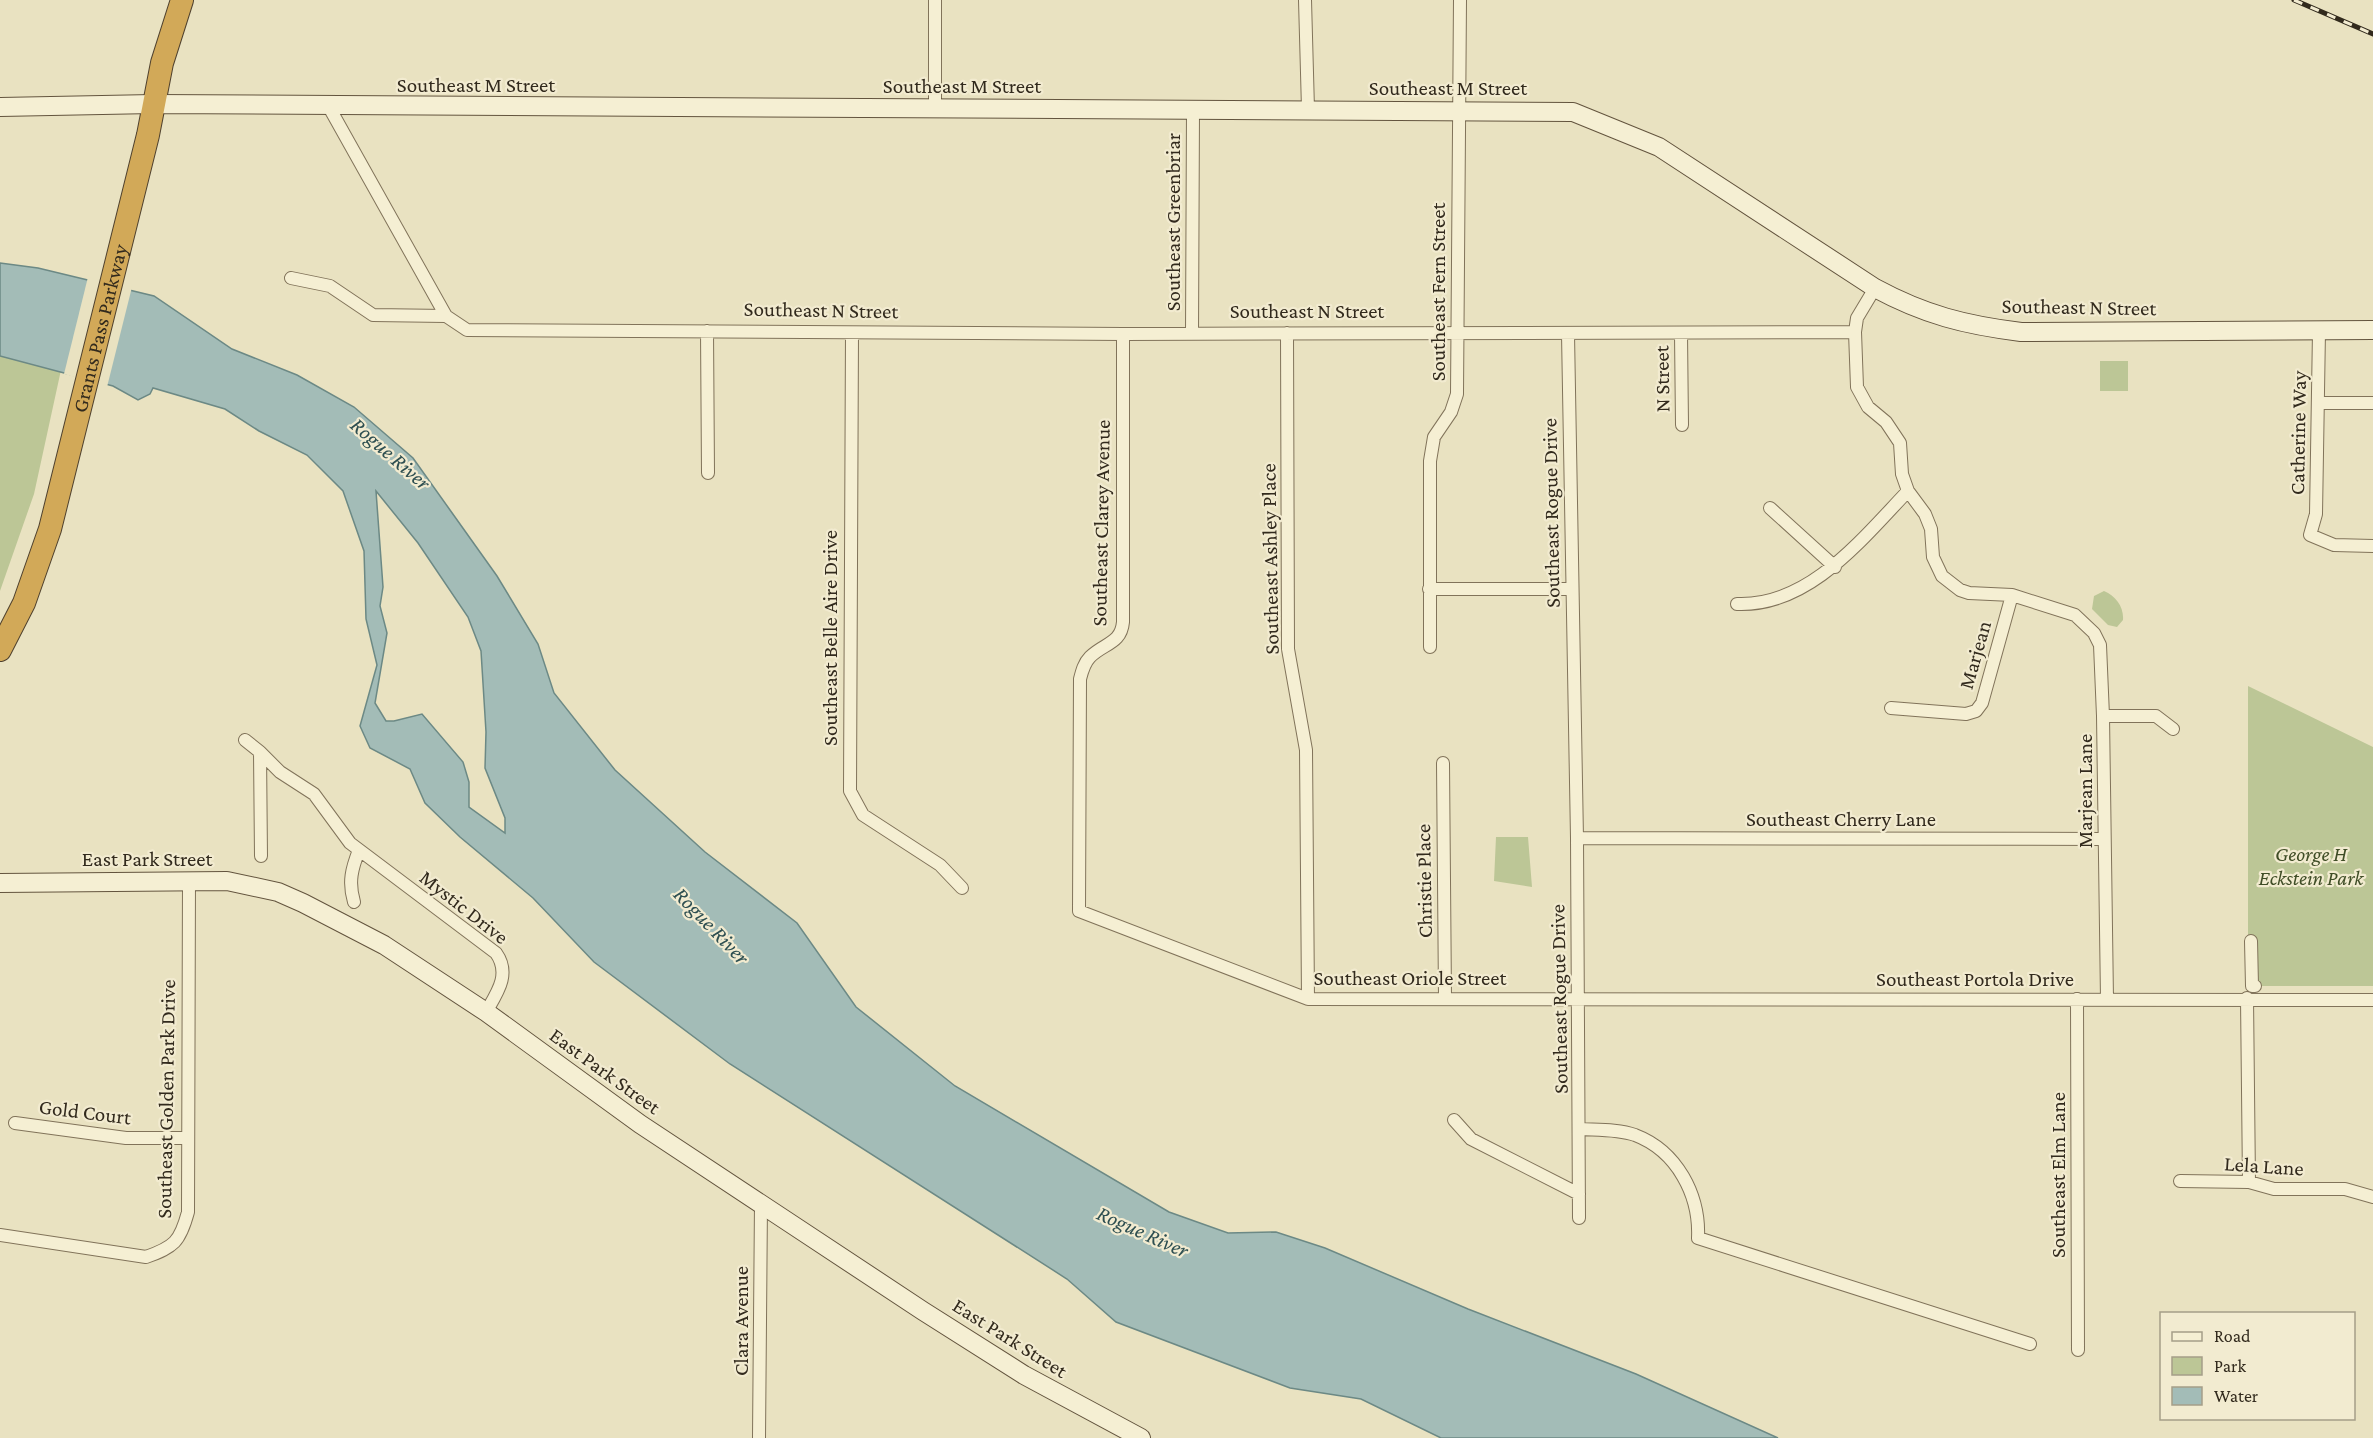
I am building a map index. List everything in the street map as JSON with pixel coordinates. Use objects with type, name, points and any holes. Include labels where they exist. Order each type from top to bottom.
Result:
[{"type":"highway","name":"Grants Pass Parkway","points":[[0,650],[35,576],[61,484],[121,244],[153,104],[182,0]]},
{"type":"street","points":[[935,0],[935,108]]},
{"type":"street","points":[[1305,0],[1308,109]]},
{"type":"street","name":"Southeast Fern Street","points":[[1430,647],[1430,461],[1434,437],[1451,412],[1457,394],[1460,0]]},
{"type":"street","name":"Southeast M Street","points":[[0,107],[153,104],[329,107],[1308,109],[1573,112],[1638,138],[1692,166],[1875,288]]},
{"type":"street","points":[[329,107],[446,316]]},
{"type":"street","name":"Southeast Greenbriar","points":[[1192,334],[1193,110]]},
{"type":"street","points":[[291,278],[330,286],[373,315],[446,316]]},
{"type":"street","points":[[1737,604],[1771,603],[1835,567],[1908,492],[1902,474],[1900,443],[1886,422],[1868,407],[1857,387],[1855,332],[1857,318],[1875,288]]},
{"type":"street","name":"Southeast N Street","points":[[1875,288],[1904,304],[1939,318],[1979,327],[2020,332],[2373,330]]},
{"type":"street","name":"Southeast N Street","points":[[446,316],[467,330],[1123,334],[1855,332]]},
{"type":"street","points":[[707,331],[708,473]]},
{"type":"street","name":"Catherine Way","points":[[2319,331],[2316,514],[2310,535],[2334,545],[2373,546]]},
{"type":"street","name":"Southeast Belle Aire Drive","points":[[852,333],[850,791],[863,815],[940,866],[962,888]]},
{"type":"street","name":"Southeast Ashley Place","points":[[1287,333],[1288,649],[1306,750],[1308,999]]},
{"type":"street","name":"Southeast Clarey Avenue","points":[[1079,911],[1080,679],[1090,656],[1117,639],[1122,631],[1123,334]]},
{"type":"street","name":"Southeast Rogue Drive","points":[[1568,334],[1577,838],[1579,1218]]},
{"type":"street","name":"N Street","points":[[1681,334],[1682,425]]},
{"type":"street","points":[[2318,404],[2373,403]]},
{"type":"street","name":"Marjean Lane","points":[[1908,492],[1925,514],[1931,529],[1933,557],[1942,576],[1960,590],[1969,593],[2012,595],[2074,615],[2086,624],[2100,645],[2107,999]]},
{"type":"street","points":[[1770,508],[1835,567]]},
{"type":"street","points":[[1429,589],[1572,589]]},
{"type":"street","name":"Marjean","points":[[1891,708],[1966,714],[1976,711],[1982,703],[2012,595]]},
{"type":"street","points":[[2103,716],[2156,716],[2173,729]]},
{"type":"street","name":"Mystic Drive","points":[[245,740],[280,772],[314,794],[354,847],[496,953],[504,968],[503,979],[486,1012]]},
{"type":"street","points":[[260,752],[261,856]]},
{"type":"street","name":"Christie Place","points":[[1443,763],[1445,998]]},
{"type":"street","name":"Southeast Cherry Lane","points":[[1577,838],[2104,839]]},
{"type":"street","points":[[354,847],[351,872],[354,902]]},
{"type":"street","name":"Southeast Golden Park Drive","points":[[0,1235],[146,1257],[168,1249],[182,1234],[188,1212],[189,881]]},
{"type":"street","name":"East Park Street","points":[[0,883],[227,881],[255,885],[303,903],[384,945],[486,1012],[640,1124],[1024,1375],[1141,1438]]},
{"type":"street","name":"Southeast Oriole Street","points":[[1079,911],[1308,999],[1577,998]]},
{"type":"street","points":[[2251,940],[2252,986],[2255,986]]},
{"type":"street","name":"Southeast Portola Drive","points":[[1577,998],[2373,1000]]},
{"type":"street","points":[[2247,998],[2249,1182]]},
{"type":"street","name":"Southeast Elm Lane","points":[[2077,999],[2078,1350]]},
{"type":"street","points":[[1454,1120],[1471,1139],[1579,1194]]},
{"type":"street","name":"Gold Court","points":[[15,1123],[126,1138],[188,1138]]},
{"type":"street","points":[[1580,1130],[1635,1135],[1657,1148],[1677,1167],[1690,1188],[1699,1218],[1698,1238],[2030,1344]]},
{"type":"street","name":"Lela Lane","points":[[2180,1180],[2249,1182],[2274,1189],[2345,1189],[2373,1197]]},
{"type":"street","name":"Clara Avenue","points":[[759,1438],[761,1203]]},
{"type":"green space","points":[[0,356],[61,370],[34,494],[0,591]]},
{"type":"green space","points":[[2100,361],[2128,361],[2128,391],[2100,391]]},
{"type":"green space","points":[[2104,591],[2116,599],[2121,606],[2123,620],[2117,627],[2108,625],[2092,609],[2094,596]]},
{"type":"green space","name":"George H Eckstein Park","points":[[2248,686],[2373,747],[2373,986],[2248,986]]},
{"type":"green space","points":[[1496,837],[1528,837],[1532,887],[1494,881]]},
{"type":"water","name":"Rogue River","points":[[0,263],[38,268],[154,296],[232,349],[297,375],[354,407],[413,458],[497,576],[538,644],[554,693],[615,770],[705,852],[797,923],[856,1007],[955,1086],[1169,1212],[1228,1233],[1276,1232],[1325,1248],[1468,1309],[1636,1374],[1778,1438],[1441,1438],[1361,1399],[1290,1388],[1116,1322],[1067,1279],[730,1064],[594,962],[533,898],[460,837],[425,803],[410,769],[370,748],[360,726],[377,665],[366,619],[364,551],[343,491],[307,455],[259,431],[225,409],[153,388],[150,394],[138,400],[113,386],[0,356]],"holes":[[[376,491],[418,543],[468,617],[481,651],[486,732],[485,768],[505,818],[505,833],[469,807],[469,782],[463,762],[422,714],[386,721],[375,703],[387,633],[380,606],[383,587]]]},
{"type":"pier","points":[[88,277],[132,287],[107,387],[64,374]]},
{"type":"railway","points":[[2294,0],[2373,34]]}]
